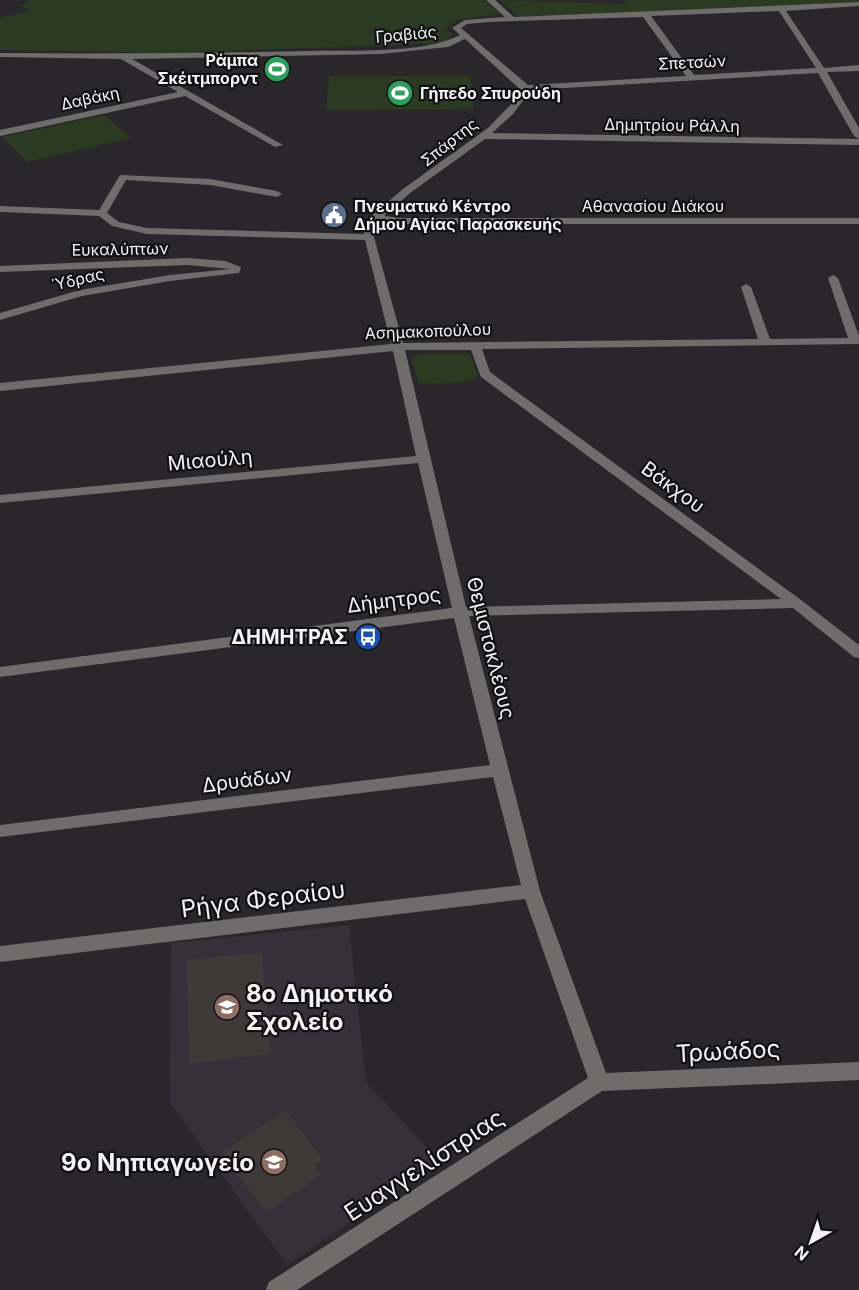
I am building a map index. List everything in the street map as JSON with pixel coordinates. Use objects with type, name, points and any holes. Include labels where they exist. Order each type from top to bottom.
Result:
[{"type":"street","points":[[490,0],[512,19]]},
{"type":"street","name":"Γραβιάς","points":[[0,55],[120,57],[392,51],[448,45],[465,36],[456,28],[461,23],[859,4]]},
{"type":"street","points":[[781,9],[821,70],[859,136]]},
{"type":"street","points":[[645,14],[691,77]]},
{"type":"street","points":[[465,36],[526,88]]},
{"type":"street","points":[[120,57],[278,145]]},
{"type":"street","name":"Σπετσών","points":[[526,88],[859,68]]},
{"type":"street","name":"Σπάρτης","points":[[375,218],[484,136],[526,94],[526,88]]},
{"type":"street","name":"Δαβάκη","points":[[0,133],[186,93]]},
{"type":"street","name":"Δημητρίου Ράλλη","points":[[484,136],[859,142]]},
{"type":"street","points":[[102,213],[123,177],[210,182],[277,194]]},
{"type":"street","points":[[0,209],[102,213]]},
{"type":"street","points":[[102,213],[105,219],[114,224],[147,231],[369,237],[369,226],[375,218]]},
{"type":"street","name":"Αθανασίου Διάκου","points":[[375,218],[403,221],[859,221]]},
{"type":"street","name":"Θεμιστοκλέους","points":[[369,237],[398,346],[423,459],[499,770],[531,891],[599,1082]]},
{"type":"street","name":"Ευκαλύπτων","points":[[0,269],[30,266],[185,262],[224,264],[236,267],[235,271]]},
{"type":"street","name":"Ύδρας","points":[[0,317],[80,293],[170,278],[235,271]]},
{"type":"street","points":[[833,278],[857,341]]},
{"type":"street","points":[[746,287],[765,342]]},
{"type":"street","name":"Ασημακοπούλου","points":[[0,387],[398,346],[857,341]]},
{"type":"street","name":"Βάκχου","points":[[475,345],[485,374],[858,650]]},
{"type":"street","name":"Μιαούλη","points":[[0,499],[423,459]]},
{"type":"street","name":"Δήμητρος","points":[[0,672],[461,612],[796,603]]},
{"type":"street","name":"Δρυάδων","points":[[0,831],[499,770]]},
{"type":"street","name":"Ρήγα Φεραίου","points":[[0,954],[531,891]]},
{"type":"street","name":"Τρωάδος","points":[[599,1082],[859,1071]]},
{"type":"street","name":"Ευαγγελίστριας","points":[[277,1290],[599,1082]]},
{"type":"shaded area","points":[[349,925],[366,1082],[439,1161],[287,1265],[170,1103],[171,943]]},
{"type":"green space","points":[[29,0],[484,0],[501,14],[457,20],[445,29],[453,35],[443,42],[428,44],[172,53],[0,50],[0,18],[29,11],[21,5]]},
{"type":"green space","points":[[499,0],[626,4],[626,0],[859,0],[859,2],[520,17]]},
{"type":"green space","name":"Γήπεδο Σπυρούδη","points":[[329,76],[470,76],[474,109],[326,110]]},
{"type":"green space","points":[[104,115],[131,138],[27,162],[2,137]]},
{"type":"green space","points":[[420,354],[467,354],[472,358],[478,376],[459,382],[419,383],[411,358]]},
{"type":"building","name":"8ο Δημοτικό Σχολείο","points":[[262,952],[270,1054],[189,1064],[187,960]]},
{"type":"building","name":"9ο Νηπιαγωγείο","points":[[286,1111],[323,1159],[314,1165],[321,1175],[266,1212],[222,1152]]},
{"type":"place","name":"Ράμπα Σκέιτμπορντ","points":[[277,69]]},
{"type":"place","name":"Γήπεδο Σπυρούδη","points":[[400,93]]},
{"type":"place","name":"Πνευματικό Κέντρο Δήμου Αγίας Παρασκευής","points":[[334,215]]},
{"type":"place","name":"ΔΗΜΗΤΡΑΣ","points":[[368,637]]},
{"type":"place","name":"8ο Δημοτικό Σχολείο","points":[[227,1007]]},
{"type":"place","name":"9ο Νηπιαγωγείο","points":[[274,1162]]}]
